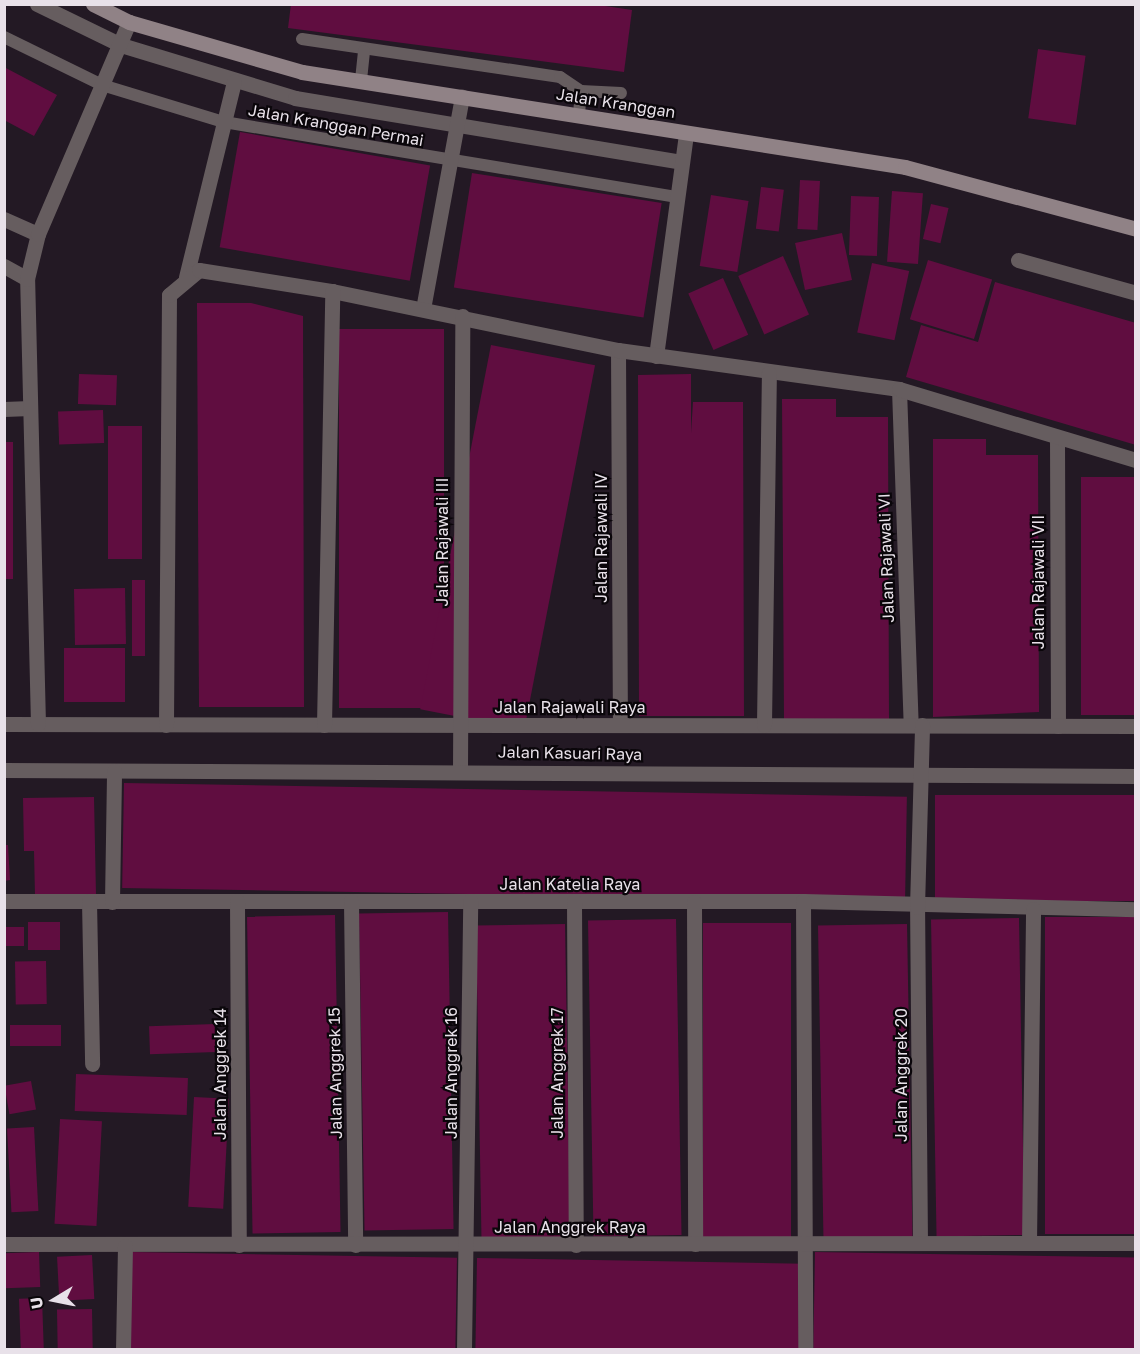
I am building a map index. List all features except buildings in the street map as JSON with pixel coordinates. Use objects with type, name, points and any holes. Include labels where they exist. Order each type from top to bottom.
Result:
[{"type":"main road","name":"Jalan Kranggan","points":[[93,4],[129,22],[302,72],[905,167],[1136,230]]},
{"type":"street","points":[[37,4],[121,45],[234,82],[295,98],[680,162]]},
{"type":"street","points":[[38,724],[27,279],[38,234],[129,22]]},
{"type":"street","points":[[186,277],[234,82]]},
{"type":"street","points":[[423,309],[462,97]]},
{"type":"street","points":[[656,356],[680,162],[686,133]]},
{"type":"street","points":[[4,219],[38,234]]},
{"type":"street","points":[[1018,260],[1136,293]]},
{"type":"street","points":[[4,266],[27,279]]},
{"type":"street","points":[[166,725],[169,295],[186,277],[200,270],[332,291],[618,350],[769,373],[899,389],[1136,460]]},
{"type":"street","points":[[324,725],[332,291]]},
{"type":"street","name":"Jalan Rajawali III","points":[[460,769],[458,725],[462,316]]},
{"type":"street","name":"Jalan Rajawali IV","points":[[618,350],[620,725]]},
{"type":"street","points":[[764,725],[769,373]]},
{"type":"street","name":"Jalan Rajawali VI","points":[[899,389],[921,778]]},
{"type":"street","points":[[4,409],[30,408]]},
{"type":"street","name":"Jalan Rajawali VII","points":[[1057,438],[1058,726]]},
{"type":"street","name":"Jalan Rajawali Raya","points":[[4,724],[1136,726]]},
{"type":"street","name":"Jalan Kasuari Raya","points":[[4,770],[460,769],[921,778],[1136,776]]},
{"type":"street","points":[[112,902],[114,771]]},
{"type":"street","name":"Jalan Anggrek 20","points":[[920,1243],[917,907],[921,778]]},
{"type":"street","name":"Jalan Katelia Raya","points":[[4,901],[803,901],[917,907],[1136,909]]},
{"type":"street","points":[[89,901],[92,1064]]},
{"type":"street","name":"Jalan Anggrek 14","points":[[237,901],[239,1245]]},
{"type":"street","name":"Jalan Anggrek 15","points":[[351,901],[355,1245]]},
{"type":"street","name":"Jalan Anggrek 16","points":[[464,1350],[470,901]]},
{"type":"street","points":[[803,901],[808,1244],[805,1350]]},
{"type":"street","name":"Jalan Anggrek 17","points":[[574,902],[576,1245]]},
{"type":"street","points":[[694,902],[695,1244]]},
{"type":"street","points":[[1029,1243],[1033,909]]},
{"type":"street","name":"Jalan Anggrek Raya","points":[[4,1244],[124,1246],[1136,1243]]},
{"type":"street","points":[[123,1350],[124,1246]]},
{"type":"lane","name":"Jalan Kranggan Permai","points":[[4,37],[102,86],[224,122],[676,197]]},
{"type":"lane","points":[[302,39],[364,51],[543,73],[573,81],[581,91],[579,116]]},
{"type":"lane","points":[[361,80],[364,51]]},
{"type":"lane","points":[[581,91],[621,93]]}]
